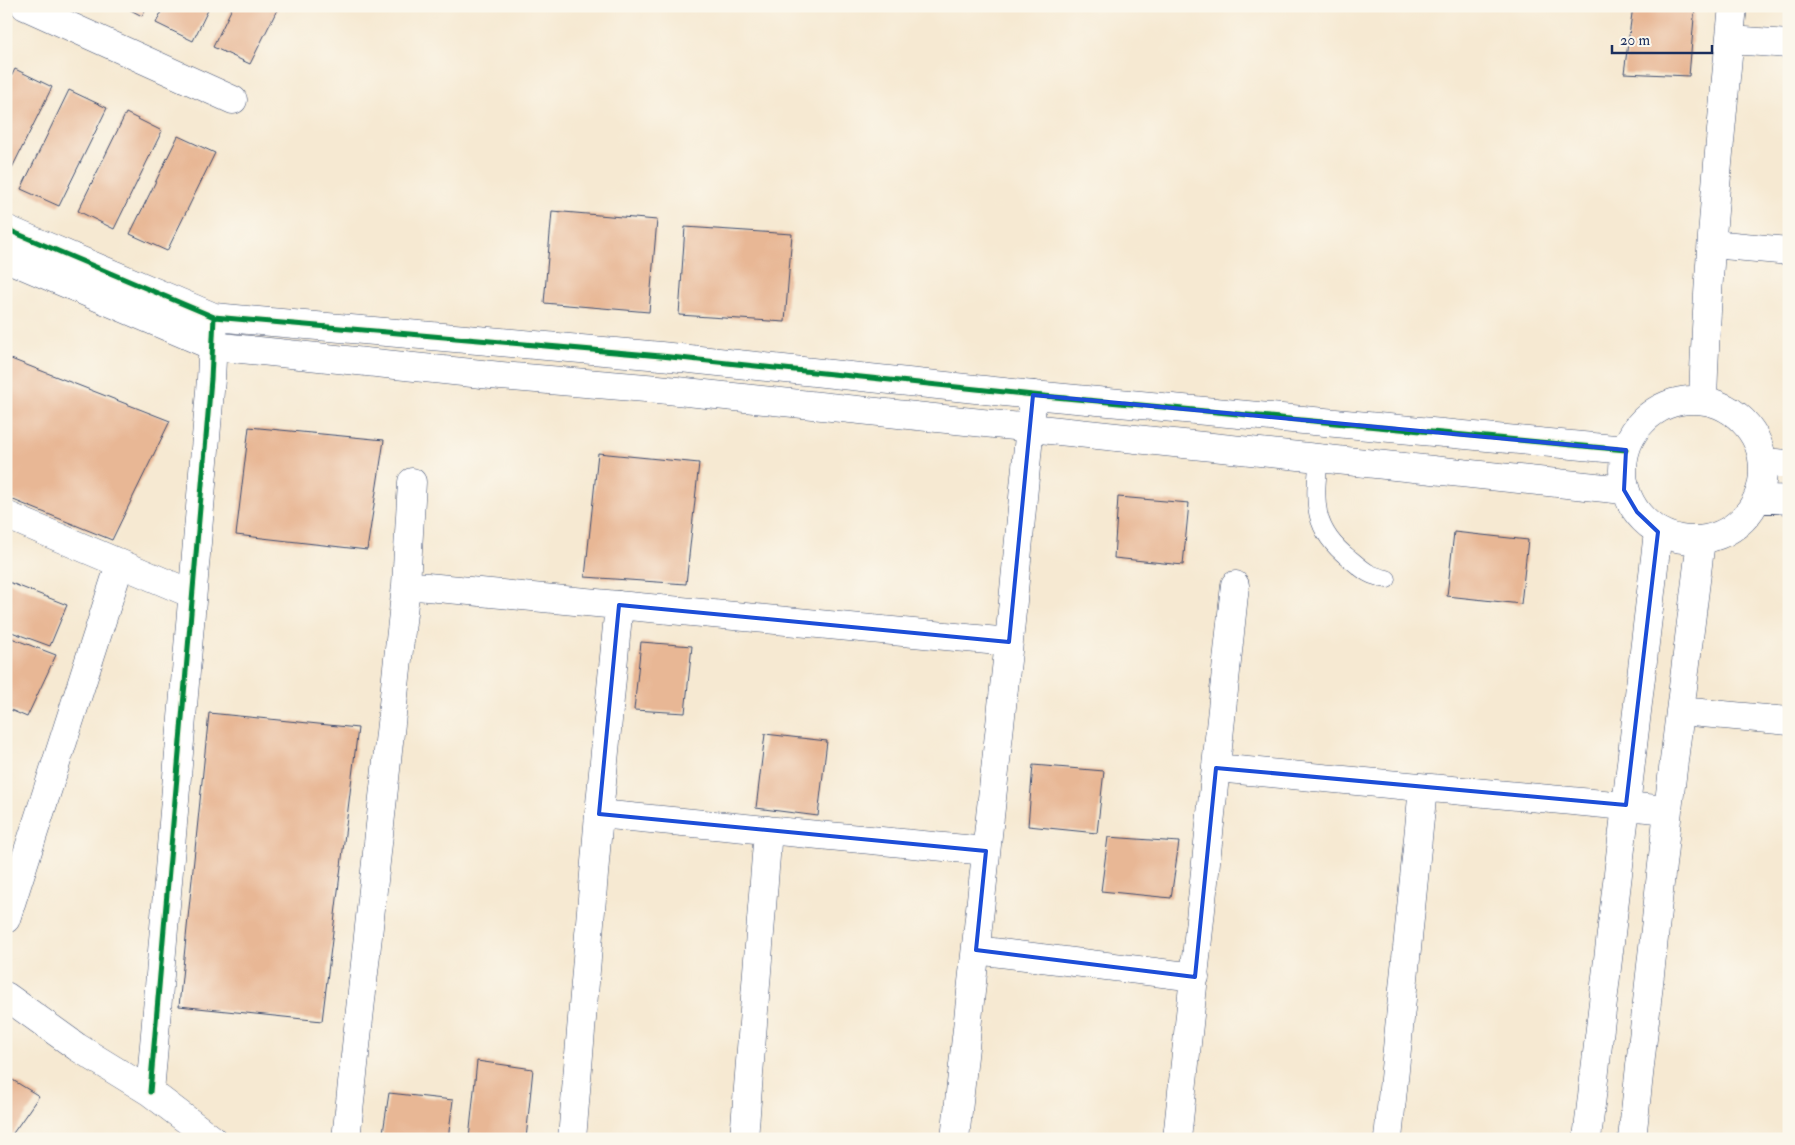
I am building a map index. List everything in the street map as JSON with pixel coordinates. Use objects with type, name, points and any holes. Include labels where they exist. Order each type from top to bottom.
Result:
[{"type":"street","points":[[26,6],[233,100]]},
{"type":"street","points":[[1703,400],[1704,355],[1712,244],[1733,6]]},
{"type":"street","points":[[1730,40],[1789,44]]},
{"type":"street","points":[[6,229],[214,317],[661,356],[1033,396],[1626,450]]},
{"type":"street","points":[[1712,244],[1789,251]]},
{"type":"street","points":[[6,258],[212,346],[501,376],[658,389],[1624,490]]},
{"type":"street","points":[[150,1092],[211,378],[214,317]]},
{"type":"street","points":[[501,376],[504,342]]},
{"type":"street","points":[[658,389],[661,356]]},
{"type":"street","points":[[955,1139],[1009,642],[1033,396]]},
{"type":"street","points":[[1685,400],[1703,400],[1721,405],[1737,415],[1750,428],[1759,444],[1776,463],[1763,480],[1758,498],[1748,514],[1736,526],[1719,536],[1701,540],[1658,532],[1637,512],[1624,490],[1623,460],[1626,450],[1638,426],[1651,414],[1667,405],[1685,400]]},
{"type":"street","points":[[346,1139],[406,585],[412,482]]},
{"type":"street","points":[[1758,498],[1789,500]]},
{"type":"street","points":[[6,516],[192,594]]},
{"type":"street","points":[[1587,1139],[1658,532]]},
{"type":"street","points":[[1632,1139],[1668,810],[1701,540]]},
{"type":"street","points":[[6,919],[120,564]]},
{"type":"street","points":[[406,585],[1009,642]]},
{"type":"street","points":[[1177,1139],[1235,585]]},
{"type":"street","points":[[572,1139],[599,814],[619,605]]},
{"type":"street","points":[[1680,711],[1789,721]]},
{"type":"street","points":[[1216,768],[1668,810]]},
{"type":"street","points":[[1388,1139],[1423,788]]},
{"type":"street","points":[[599,814],[986,851]]},
{"type":"street","points":[[744,1139],[768,830]]},
{"type":"street","points":[[976,950],[1195,977]]},
{"type":"street","points":[[6,996],[77,1047],[150,1092],[212,1139]]},
{"type":"lane","points":[[1320,458],[1316,498],[1322,528],[1342,553],[1370,576],[1387,579]]},
{"type":"highlighted area","points":[[1033,395],[1626,450],[1624,490],[1637,512],[1658,532],[1626,805],[1216,768],[1195,977],[976,950],[986,851],[599,814],[619,605],[1009,642]]},
{"type":"building","points":[[123,6],[147,6],[142,16]]},
{"type":"building","points":[[164,6],[210,6],[193,41],[156,23]]},
{"type":"building","points":[[233,6],[279,6],[250,64],[213,47]]},
{"type":"building","points":[[1633,6],[1695,6],[1689,76],[1624,73]]},
{"type":"building","points":[[15,69],[52,87],[6,180],[6,87]]},
{"type":"building","points":[[69,90],[107,108],[59,206],[21,189]]},
{"type":"building","points":[[126,113],[162,131],[114,229],[78,211]]},
{"type":"building","points":[[178,136],[215,153],[167,251],[130,234]]},
{"type":"building","points":[[552,211],[657,220],[649,312],[544,303]]},
{"type":"building","points":[[685,227],[792,234],[785,322],[679,315]]},
{"type":"building","points":[[6,357],[170,421],[112,540],[6,497]]},
{"type":"building","points":[[249,427],[384,440],[367,550],[236,535]]},
{"type":"building","points":[[598,453],[699,463],[686,584],[585,577]]},
{"type":"building","points":[[1118,497],[1189,503],[1183,565],[1114,558]]},
{"type":"building","points":[[1454,532],[1528,540],[1521,604],[1447,596]]},
{"type":"building","points":[[6,581],[67,605],[50,646],[6,630]]},
{"type":"building","points":[[6,636],[56,655],[27,717],[6,708]]},
{"type":"building","points":[[641,642],[692,646],[685,713],[634,710]]},
{"type":"building","points":[[209,713],[358,728],[322,1021],[179,1006]]},
{"type":"building","points":[[765,734],[827,741],[818,816],[756,808]]},
{"type":"building","points":[[1033,765],[1104,771],[1097,833],[1028,826]]},
{"type":"building","points":[[1108,837],[1179,842],[1171,898],[1101,891]]},
{"type":"building","points":[[477,1061],[533,1069],[526,1139],[469,1139]]},
{"type":"building","points":[[6,1076],[39,1096],[9,1139],[6,1139]]},
{"type":"building","points":[[389,1093],[453,1100],[448,1139],[382,1139]]},
{"type":"cycle path","points":[[6,229],[214,317],[661,356],[1033,395],[1626,450]]},
{"type":"cycle path","points":[[150,1092],[211,379],[214,317]]}]
